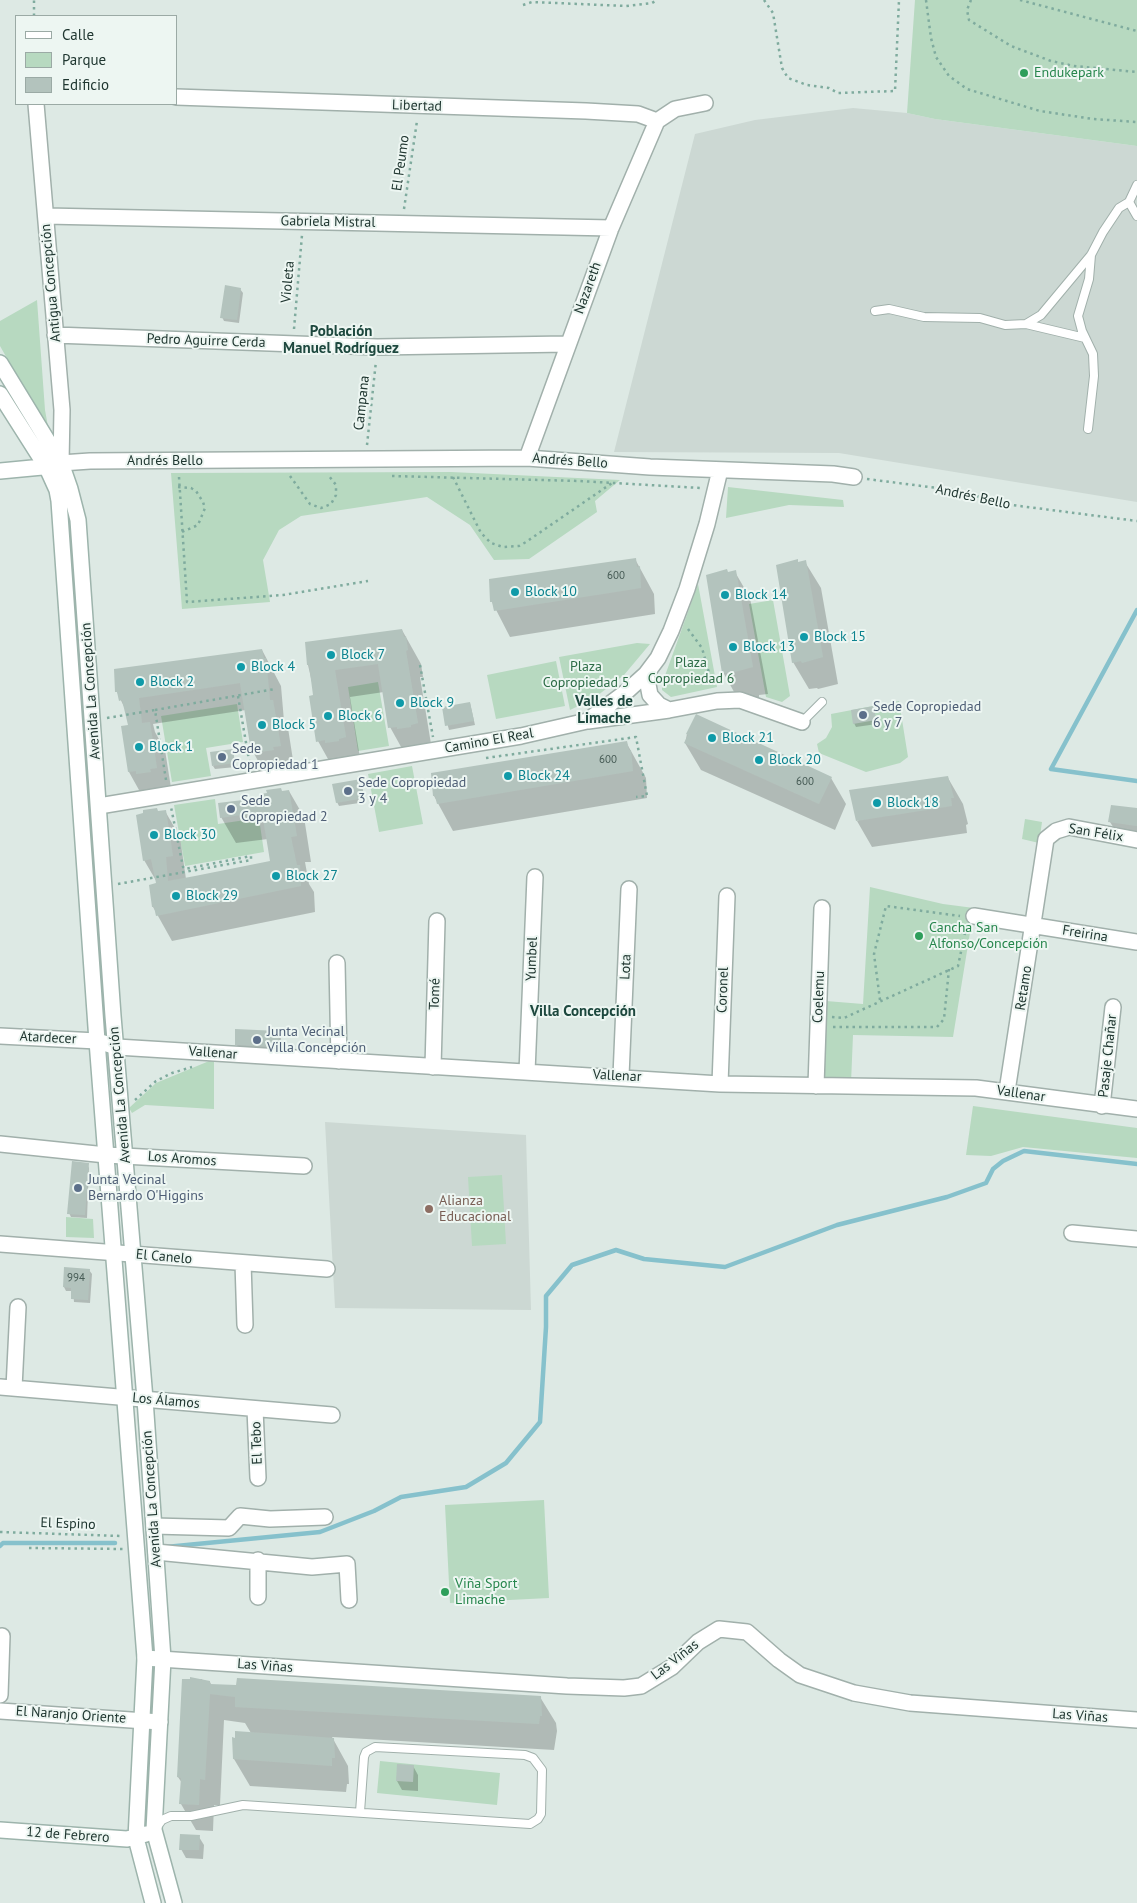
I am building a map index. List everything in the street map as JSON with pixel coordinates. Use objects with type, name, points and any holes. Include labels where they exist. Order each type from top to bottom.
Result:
[{"type":"street","name":"Libertad","points":[[178,97],[419,107],[586,111],[638,114],[657,121]]},
{"type":"street","points":[[657,121],[675,109],[705,103]]},
{"type":"street","name":"Antigua Concepción","points":[[36,105],[62,410],[54,465]]},
{"type":"street","name":"Nazareth","points":[[527,458],[567,344],[611,228],[657,121]]},
{"type":"street","name":"Gabriela Mistral","points":[[46,216],[611,228]]},
{"type":"street","name":"Pedro Aguirre Cerda","points":[[56,335],[377,347],[567,344]]},
{"type":"street","name":"Avenida La Concepción","points":[[0,363],[54,465],[59,501],[97,1041],[145,1658],[136,1838],[153,1903]]},
{"type":"street","name":"Avenida La Concepción","points":[[0,394],[70,489],[78,520],[164,1659],[154,1830],[174,1903]]},
{"type":"street","name":"Andrés Bello","points":[[0,471],[90,460],[366,461],[527,458],[650,467],[834,474],[854,477]]},
{"type":"street","name":"Camino El Real","points":[[99,806],[521,736],[587,721],[646,674],[658,658],[677,615],[707,524],[720,470]]},
{"type":"street","points":[[646,674],[650,695],[659,705],[669,710]]},
{"type":"street","points":[[587,721],[669,710],[717,701],[740,700],[802,722]]},
{"type":"street","name":"San Félix","points":[[1056,830],[1069,827],[1137,840]]},
{"type":"street","name":"Retamo","points":[[1007,1091],[1046,839],[1056,830]]},
{"type":"street","name":"Yumbel","points":[[527,1072],[535,877]]},
{"type":"street","name":"Lota","points":[[621,1076],[630,889]]},
{"type":"street","name":"Coronel","points":[[720,1084],[727,896]]},
{"type":"street","name":"Coelemu","points":[[816,1086],[822,908]]},
{"type":"street","name":"Freirina","points":[[970,920],[1034,926],[1137,942]]},
{"type":"street","name":"Tomé","points":[[433,1066],[437,921]]},
{"type":"street","points":[[337,963],[339,1061]]},
{"type":"street","name":"Pasaje Chañar","points":[[1102,1106],[1113,1007]]},
{"type":"street","name":"Atardecer","points":[[0,1036],[97,1041]]},
{"type":"street","name":"Vallenar","points":[[97,1041],[117,1047],[621,1076],[720,1084],[930,1086],[1007,1091],[1102,1106],[1137,1109]]},
{"type":"street","name":"Los Aromos","points":[[0,1144],[106,1155],[304,1166]]},
{"type":"street","points":[[1072,1233],[1137,1239]]},
{"type":"street","name":"El Canelo","points":[[0,1244],[327,1269]]},
{"type":"street","points":[[243,1263],[245,1325]]},
{"type":"street","points":[[7,1387],[18,1307]]},
{"type":"street","name":"Los Álamos","points":[[7,1387],[332,1415]]},
{"type":"street","name":"El Tebo","points":[[255,1408],[258,1478]]},
{"type":"street","points":[[154,1526],[229,1528],[240,1516],[270,1520],[325,1517]]},
{"type":"street","points":[[156,1552],[258,1560],[312,1567],[347,1564],[349,1600]]},
{"type":"street","points":[[258,1560],[258,1597]]},
{"type":"street","name":"Las Viñas","points":[[145,1658],[567,1686],[624,1688],[641,1686],[672,1667],[682,1654],[719,1629],[747,1632],[779,1660],[800,1674],[854,1693],[910,1702],[1137,1720]]},
{"type":"street","points":[[0,1695],[2,1636]]},
{"type":"street","name":"El Naranjo Oriente","points":[[0,1711],[160,1722]]},
{"type":"street","name":"12 de Febrero","points":[[0,1830],[136,1838]]},
{"type":"street","points":[[136,1838],[154,1830]]},
{"type":"lane","points":[[1026,324],[1041,315],[1091,255],[1118,208],[1129,202],[1137,185]]},
{"type":"lane","points":[[1129,202],[1137,216]]},
{"type":"lane","points":[[1088,429],[1094,376],[1093,354],[1085,338],[1078,316],[1089,279],[1091,255]]},
{"type":"lane","points":[[875,311],[889,309],[924,318],[980,318],[1005,325],[1026,324],[1085,338]]},
{"type":"lane","points":[[802,722],[822,702]]},
{"type":"lane","points":[[154,1830],[162,1820],[171,1816],[191,1816],[243,1805],[530,1824],[538,1819],[541,1814],[542,1770],[533,1758],[525,1756],[374,1747],[366,1752],[364,1757],[360,1812]]},
{"type":"lane","points":[[156,1802],[171,1816]]},
{"type":"path","points":[[34,0],[34,15]]},
{"type":"path","points":[[523,6],[532,2],[626,6],[652,4],[657,0]]},
{"type":"path","points":[[764,0],[773,13],[782,68],[788,78],[807,85],[829,88],[838,93],[895,91],[899,0]]},
{"type":"path","points":[[926,0],[929,29],[936,57],[949,76],[967,89],[1014,105],[1049,113],[1137,122]]},
{"type":"path","points":[[971,0],[967,10],[969,20],[1011,46],[1074,66],[1137,72]]},
{"type":"path","points":[[1020,0],[1044,8],[1137,31]]},
{"type":"path","name":"El Peumo","points":[[402,223],[419,107]]},
{"type":"path","name":"Violeta","points":[[293,344],[303,221]]},
{"type":"path","name":"Campana","points":[[366,461],[377,347]]},
{"type":"path","points":[[282,476],[300,476]]},
{"type":"path","points":[[290,476],[310,504],[321,508],[331,504],[336,495],[336,485],[329,476]]},
{"type":"path","points":[[319,476],[339,476]]},
{"type":"path","points":[[388,476],[613,482],[715,489]]},
{"type":"path","points":[[187,477],[177,477],[187,602],[282,595],[368,581]]},
{"type":"path","points":[[453,477],[481,533],[491,543],[503,548],[519,546],[526,542],[613,482]]},
{"type":"path","name":"Andrés Bello","points":[[854,477],[953,490],[1012,505],[1137,521]]},
{"type":"path","points":[[178,487],[196,491],[204,502],[205,508],[198,526],[181,532]]},
{"type":"path","points":[[677,615],[702,648],[717,701]]},
{"type":"path","points":[[420,665],[433,738]]},
{"type":"path","points":[[106,718],[276,690]]},
{"type":"path","points":[[238,696],[251,770]]},
{"type":"path","points":[[155,710],[167,783]]},
{"type":"path","points":[[480,759],[636,736],[646,796],[636,797]]},
{"type":"path","points":[[122,883],[251,860],[250,856],[183,867],[171,804]]},
{"type":"path","points":[[241,862],[246,864]]},
{"type":"path","points":[[818,1002],[833,1004],[832,1018],[844,1018],[949,968],[958,966],[970,920],[961,916],[886,906],[874,954],[880,1000]]},
{"type":"path","points":[[832,1027],[937,1027],[944,1019],[949,968]]},
{"type":"path","points":[[122,1117],[129,1106],[156,1082],[172,1073],[199,1064]]},
{"type":"path","name":"El Espino","points":[[0,1532],[136,1543]]},
{"type":"path","points":[[29,1548],[115,1547],[136,1543]]},
{"type":"shaded area","points":[[853,108],[907,113],[935,119],[1137,146],[1137,502],[839,453],[614,452],[695,134],[755,120]]},
{"type":"shaded area","name":"Alianza Educacional","points":[[325,1122],[526,1135],[531,1310],[335,1308]]},
{"type":"green space","name":"Endukepark","points":[[915,0],[1137,0],[1137,146],[935,119],[907,113]]},
{"type":"green space","points":[[37,300],[45,410],[49,432],[0,346],[0,321]]},
{"type":"green space","points":[[451,472],[620,480],[595,501],[597,512],[529,559],[494,560],[470,525],[427,497],[301,516],[279,530],[263,560],[270,602],[182,609],[171,473]]},
{"type":"green space","points":[[728,487],[843,500],[844,507],[789,505],[726,518]]},
{"type":"green space","name":"Plaza Copropiedad 6","points":[[698,584],[717,687],[671,697],[662,690],[662,684]]},
{"type":"green space","name":"Plaza Copropiedad 6","points":[[773,600],[790,696],[782,702],[766,697],[749,604]]},
{"type":"green space","name":"Plaza Copropiedad 5","points":[[637,643],[650,644],[624,675],[593,699],[570,710],[559,657]]},
{"type":"green space","points":[[556,661],[565,706],[496,719],[487,675]]},
{"type":"green space","points":[[378,682],[389,746],[358,751],[348,687]]},
{"type":"green space","points":[[899,701],[908,757],[900,763],[866,772],[819,753],[817,744],[826,738],[832,727],[831,714]]},
{"type":"green space","points":[[237,704],[243,742],[206,748],[211,776],[172,782],[161,716]]},
{"type":"green space","points":[[412,766],[423,824],[379,832],[368,774]]},
{"type":"green space","points":[[215,799],[218,824],[259,818],[264,852],[185,866],[174,805]]},
{"type":"green space","points":[[1025,819],[1042,822],[1039,843],[1022,839]]},
{"type":"green space","points":[[870,887],[943,904],[974,908],[953,1037],[853,1035],[851,1083],[821,1082],[826,1001],[863,1004]]},
{"type":"green space","points":[[214,1059],[214,1109],[145,1105],[132,1113],[129,1108],[156,1083]]},
{"type":"green space","points":[[973,1106],[1137,1128],[1137,1158],[1023,1147],[991,1156],[966,1155]]},
{"type":"green space","points":[[502,1175],[506,1244],[472,1246],[468,1177]]},
{"type":"green space","points":[[66,1217],[93,1219],[94,1238],[66,1237]]},
{"type":"green space","points":[[544,1500],[549,1598],[450,1603],[445,1505]]},
{"type":"green space","points":[[380,1761],[500,1773],[497,1805],[377,1793]]},
{"type":"building","points":[[225,285],[241,288],[237,320],[220,318]]},
{"type":"building","points":[[636,558],[637,567],[640,566],[641,588],[494,611],[492,602],[490,602],[489,579]]},
{"type":"building","points":[[798,559],[798,562],[806,560],[823,657],[802,663],[801,661],[792,663],[776,565]]},
{"type":"building","points":[[727,569],[728,572],[736,570],[753,667],[731,673],[722,673],[706,575]]},
{"type":"building","points":[[402,629],[404,637],[406,636],[408,650],[406,651],[418,723],[411,725],[411,727],[388,728],[378,664],[335,670],[346,737],[339,739],[339,741],[325,743],[325,740],[316,742],[309,696],[313,695],[305,642]]},
{"type":"building","points":[[262,649],[264,658],[266,658],[270,700],[273,700],[281,746],[273,747],[274,750],[260,752],[259,749],[251,751],[240,683],[139,698],[142,723],[150,722],[157,768],[150,769],[151,772],[136,774],[136,771],[128,772],[121,726],[128,725],[122,700],[119,701],[117,692],[115,692],[114,669]]},
{"type":"building","points":[[470,702],[474,721],[445,726],[442,707]]},
{"type":"building","name":"Sede Copropiedad 6 y 7","points":[[874,706],[876,720],[853,724],[851,710]]},
{"type":"building","points":[[696,714],[832,777],[819,804],[684,743],[688,735],[686,734]]},
{"type":"building","points":[[627,741],[629,750],[631,750],[633,771],[437,804],[435,796],[433,796],[431,773]]},
{"type":"building","name":"Sede Copropiedad 1","points":[[233,749],[235,763],[212,766],[210,752]]},
{"type":"building","points":[[948,776],[954,798],[951,798],[952,806],[856,821],[849,790]]},
{"type":"building","name":"Sede Copropiedad 3 y 4","points":[[361,779],[364,798],[336,803],[332,784]]},
{"type":"building","points":[[281,788],[282,791],[289,790],[297,836],[291,837],[297,865],[300,865],[301,886],[156,916],[154,907],[152,907],[149,885],[156,883],[151,859],[143,861],[136,815],[143,813],[143,810],[157,808],[158,811],[166,810],[173,856],[166,857],[168,881],[195,876],[270,861],[262,812],[220,818],[218,803],[260,798],[260,794],[267,793],[266,790]]},
{"type":"building","points":[[1111,805],[1137,808],[1137,826],[1108,822]]},
{"type":"building","name":"Junta Vecinal Villa Concepción","points":[[235,1029],[279,1031],[278,1047],[235,1045]]},
{"type":"building","name":"Junta Vecinal Bernardo O'Higgins","points":[[72,1161],[89,1163],[85,1215],[67,1214]]},
{"type":"building","points":[[64,1267],[90,1269],[88,1300],[71,1299],[71,1288],[63,1287]]},
{"type":"building","points":[[190,1677],[210,1681],[210,1684],[236,1685],[237,1678],[541,1696],[542,1716],[540,1716],[539,1724],[235,1707],[235,1697],[210,1694],[205,1780],[200,1779],[199,1805],[179,1804],[181,1778],[177,1777],[182,1679],[190,1679]]},
{"type":"building","points":[[235,1731],[334,1738],[335,1758],[332,1758],[332,1766],[233,1759],[232,1737],[235,1738]]},
{"type":"building","points":[[397,1764],[414,1765],[413,1782],[396,1781]]},
{"type":"building","points":[[180,1834],[200,1835],[199,1850],[179,1850]]},
{"type":"waterway","points":[[1137,610],[1051,769],[1137,781]]},
{"type":"waterway","points":[[166,1547],[320,1532],[374,1511],[401,1497],[466,1487],[506,1463],[540,1422],[546,1296],[572,1265],[616,1250],[644,1259],[725,1267],[837,1225],[947,1197],[986,1183],[993,1169],[1003,1161],[1024,1151],[1137,1164]]},
{"type":"waterway","points":[[0,1546],[3,1543],[115,1543]]},
{"type":"place","name":"Endukepark","points":[[1024,73]]},
{"type":"place","name":"Block 10","points":[[515,592]]},
{"type":"place","name":"Block 14","points":[[725,595]]},
{"type":"place","name":"Block 15","points":[[804,637]]},
{"type":"place","name":"Block 13","points":[[733,647]]},
{"type":"place","name":"Block 7","points":[[331,655]]},
{"type":"place","name":"Block 4","points":[[241,667]]},
{"type":"place","name":"Block 2","points":[[140,682]]},
{"type":"place","name":"Block 9","points":[[400,703]]},
{"type":"place","name":"Sede Copropiedad 6 y 7","points":[[863,715]]},
{"type":"place","name":"Block 6","points":[[328,716]]},
{"type":"place","name":"Block 5","points":[[262,725]]},
{"type":"place","name":"Block 21","points":[[712,738]]},
{"type":"place","name":"Block 1","points":[[139,747]]},
{"type":"place","name":"Sede Copropiedad 1","points":[[222,757]]},
{"type":"place","name":"Block 20","points":[[759,760]]},
{"type":"place","name":"Block 24","points":[[508,776]]},
{"type":"place","name":"Sede Copropiedad 3 y 4","points":[[348,791]]},
{"type":"place","name":"Block 18","points":[[877,803]]},
{"type":"place","name":"Sede Copropiedad 2","points":[[231,809]]},
{"type":"place","name":"Block 30","points":[[154,835]]},
{"type":"place","name":"Block 27","points":[[276,876]]},
{"type":"place","name":"Block 29","points":[[176,896]]},
{"type":"place","name":"Cancha San Alfonso/Concepción","points":[[919,936]]},
{"type":"place","name":"Junta Vecinal Villa Concepción","points":[[257,1040]]},
{"type":"place","name":"Junta Vecinal Bernardo O'Higgins","points":[[78,1188]]},
{"type":"place","name":"Alianza Educacional","points":[[429,1209]]},
{"type":"place","name":"Viña Sport Limache","points":[[445,1592]]},
{"type":"district","name":"Población Manuel Rodríguez","points":[[341,340]]},
{"type":"district","name":"Valles de Limache","points":[[604,710]]},
{"type":"district","name":"Villa Concepción","points":[[583,1012]]}]
